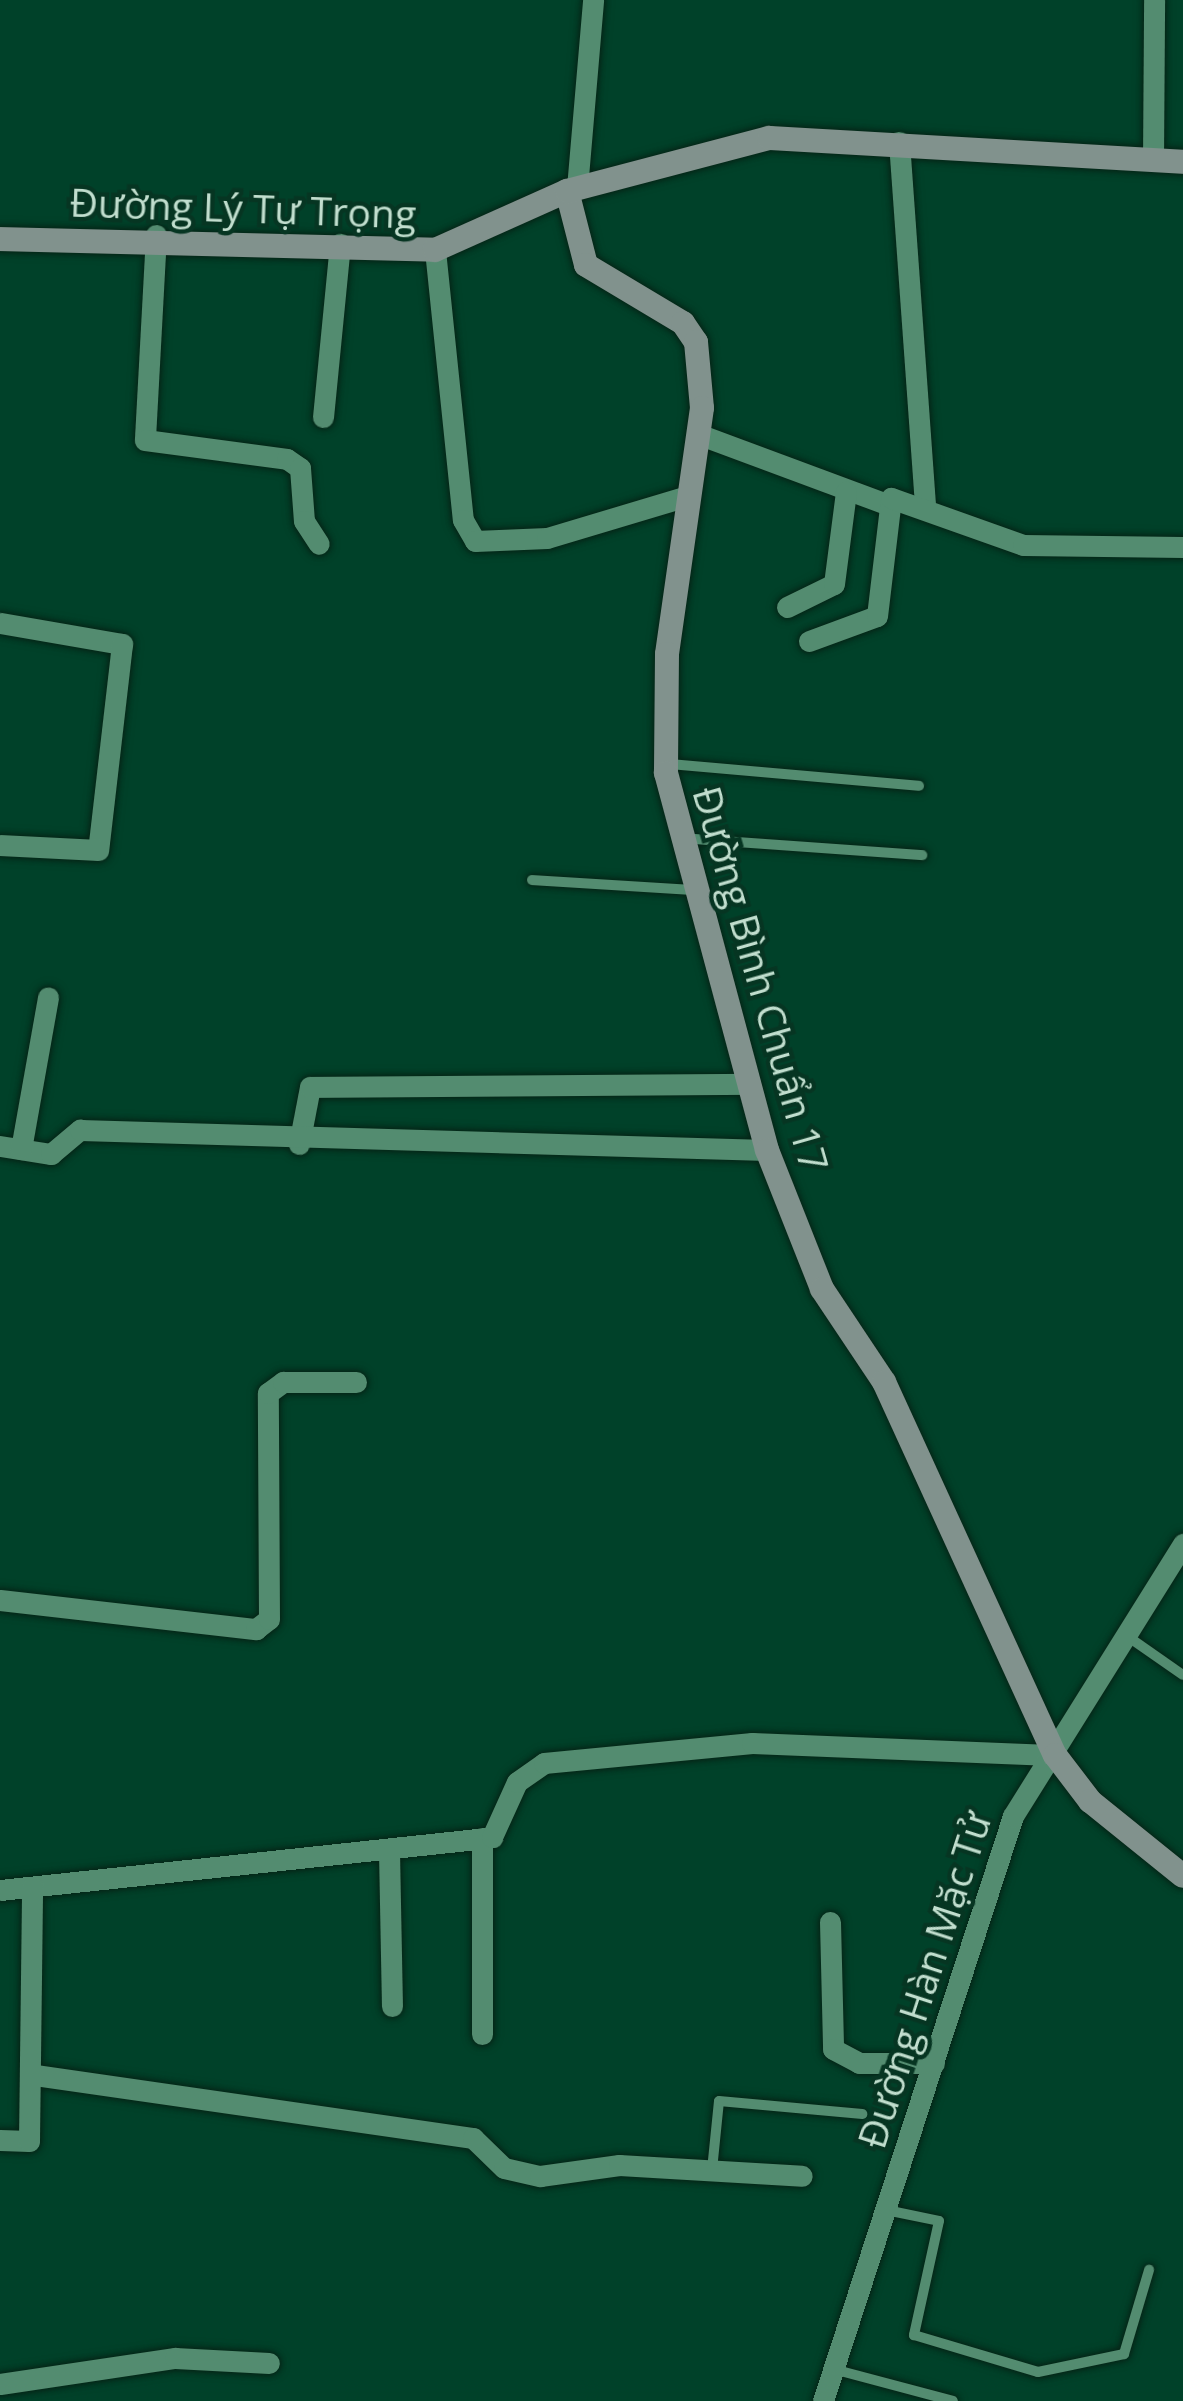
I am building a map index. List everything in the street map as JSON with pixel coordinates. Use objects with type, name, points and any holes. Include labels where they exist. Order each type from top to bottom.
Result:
[{"type":"street","points":[[572,190],[593,0]]},
{"type":"street","points":[[1153,160],[1154,0]]},
{"type":"street","name":"Đường Lý Tự Trọng","points":[[0,239],[156,235],[435,250],[572,190],[724,142],[899,142],[1183,162]]},
{"type":"street","points":[[899,142],[925,504]]},
{"type":"street","name":"Đường Bình Chuẩn 17","points":[[572,190],[586,265],[683,323],[696,342],[698,434],[667,654],[666,764],[692,890],[767,1150],[822,1289],[884,1382],[1055,1755],[1090,1802],[1183,1876]]},
{"type":"street","points":[[156,235],[145,440],[286,459],[300,468],[304,521],[320,544]]},
{"type":"street","points":[[323,417],[340,244]]},
{"type":"street","points":[[435,250],[463,520],[475,541],[547,538],[690,495]]},
{"type":"street","points":[[698,434],[846,492],[884,503],[925,504],[968,531],[1023,545],[1183,547]]},
{"type":"street","points":[[787,607],[835,584],[846,492]]},
{"type":"street","points":[[808,641],[877,616],[884,503]]},
{"type":"street","points":[[0,623],[122,644],[98,850],[0,845]]},
{"type":"street","points":[[48,998],[10,1147],[58,1152],[69,1130],[299,1144],[767,1150]]},
{"type":"street","points":[[299,1144],[310,1087],[748,1084]]},
{"type":"street","points":[[0,1600],[256,1629],[269,1619],[268,1393],[283,1382],[356,1382]]},
{"type":"street","name":"Đường Hàn Mặc Tử","points":[[823,2401],[1013,1816],[1183,1544]]},
{"type":"street","points":[[0,1890],[272,1854],[389,1851],[482,1838],[506,1826],[517,1782],[544,1763],[752,1743],[1055,1755]]},
{"type":"street","points":[[482,1838],[482,2034]]},
{"type":"street","points":[[389,1851],[392,2006]]},
{"type":"street","points":[[0,2140],[29,2141],[35,2075],[32,1887]]},
{"type":"street","points":[[830,1922],[833,2049],[860,2063],[934,2062]]},
{"type":"street","points":[[35,2075],[472,2138],[504,2168],[540,2176],[619,2165],[802,2176]]},
{"type":"street","points":[[0,2384],[175,2358],[268,2363]]},
{"type":"lane","points":[[666,764],[919,786]]},
{"type":"lane","points":[[679,838],[922,855]]},
{"type":"lane","points":[[532,880],[692,890]]},
{"type":"lane","points":[[1127,1636],[1183,1675]]},
{"type":"lane","points":[[712,2170],[719,2101],[862,2114]]},
{"type":"lane","points":[[886,2210],[939,2222],[914,2335],[1038,2372],[1124,2354],[1149,2270]]},
{"type":"lane","points":[[833,2368],[952,2401]]}]
